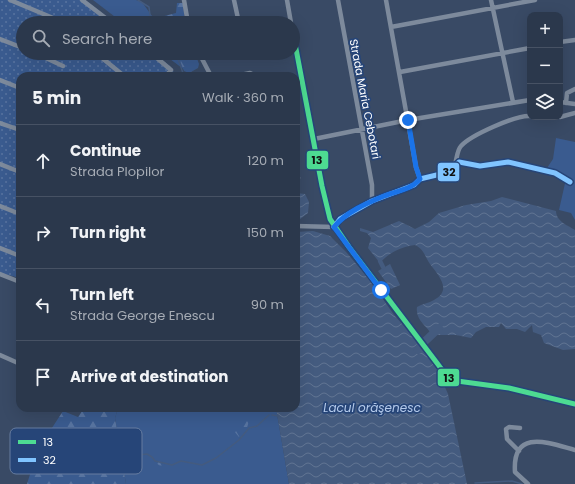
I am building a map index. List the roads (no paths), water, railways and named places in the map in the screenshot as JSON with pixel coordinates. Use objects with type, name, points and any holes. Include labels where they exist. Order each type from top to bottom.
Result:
[{"type":"street","points":[[10,0],[48,16]]},
{"type":"street","points":[[82,0],[103,16]]},
{"type":"street","points":[[184,0],[187,16]]},
{"type":"street","points":[[234,0],[237,16]]},
{"type":"street","points":[[287,0],[290,16]]},
{"type":"street","name":"Strada Maria Cebotari","points":[[338,0],[372,185],[372,201]]},
{"type":"street","points":[[386,0],[416,167],[420,179]]},
{"type":"street","points":[[491,0],[513,102]]},
{"type":"street","points":[[391,27],[534,0]]},
{"type":"street","points":[[0,39],[16,45]]},
{"type":"street","points":[[563,42],[575,40]]},
{"type":"street","points":[[400,72],[527,49]]},
{"type":"street","points":[[50,60],[63,66]]},
{"type":"street","points":[[105,60],[119,72]]},
{"type":"street","points":[[159,60],[170,70],[169,72]]},
{"type":"street","points":[[203,60],[209,72]]},
{"type":"street","points":[[298,60],[300,72]]},
{"type":"street","points":[[300,72],[328,213],[334,227],[449,378],[457,382],[509,388],[575,404]]},
{"type":"street","points":[[0,80],[16,86]]},
{"type":"street","points":[[566,103],[567,93],[575,89]]},
{"type":"street","points":[[314,139],[408,120],[527,100]]},
{"type":"street","points":[[563,102],[575,104]]},
{"type":"street","points":[[563,116],[575,113]]},
{"type":"street","points":[[334,227],[340,219],[372,201],[414,186],[420,179],[449,172],[455,164],[458,151],[466,143],[511,119],[523,115],[527,116]]},
{"type":"street","points":[[0,122],[16,128]]},
{"type":"street","points":[[455,164],[461,162],[480,166],[508,162],[555,173],[570,182]]},
{"type":"street","points":[[0,164],[16,170]]},
{"type":"street","points":[[0,206],[16,212]]},
{"type":"street","points":[[300,226],[334,227]]},
{"type":"street","points":[[0,248],[16,254]]},
{"type":"street","points":[[0,274],[16,280]]},
{"type":"street","points":[[0,355],[16,362]]},
{"type":"street","points":[[519,451],[507,439],[506,429],[509,426],[520,428]]},
{"type":"street","points":[[528,484],[515,472],[519,451],[524,445],[532,442],[545,442],[575,450]]},
{"type":"water","points":[[300,193],[305,194],[309,202],[308,213],[300,219]]},
{"type":"water","points":[[502,197],[556,211],[556,214],[560,220],[575,230],[575,349],[563,350],[544,343],[541,335],[533,332],[532,325],[525,332],[517,329],[506,329],[501,323],[499,327],[486,327],[476,332],[471,338],[456,335],[432,335],[418,316],[417,307],[440,296],[443,292],[443,287],[440,278],[422,251],[415,245],[406,247],[391,253],[380,263],[368,248],[371,238],[367,233],[360,231],[360,228],[373,232],[399,221],[415,229],[429,222],[439,213]]},
{"type":"water","name":"Lacul orăşenesc","points":[[313,231],[330,236],[369,279],[394,315],[424,348],[436,367],[448,394],[467,484],[289,484],[277,412],[300,412],[300,232]]},
{"type":"water","points":[[390,264],[400,285],[391,289],[378,271]]},
{"type":"waterway","points":[[138,0],[149,7],[150,16]]},
{"type":"waterway","points":[[178,60],[183,72]]},
{"type":"waterway","points":[[380,261],[383,267]]},
{"type":"waterway","points":[[418,350],[421,345],[439,328]]},
{"type":"waterway","points":[[142,455],[147,454],[155,461],[172,465],[181,461],[202,465],[216,458],[239,440],[249,428],[257,426],[269,415]]},
{"type":"waterway","points":[[272,415],[278,416]]},
{"type":"waterway","points":[[475,483],[512,481],[522,484]]}]
